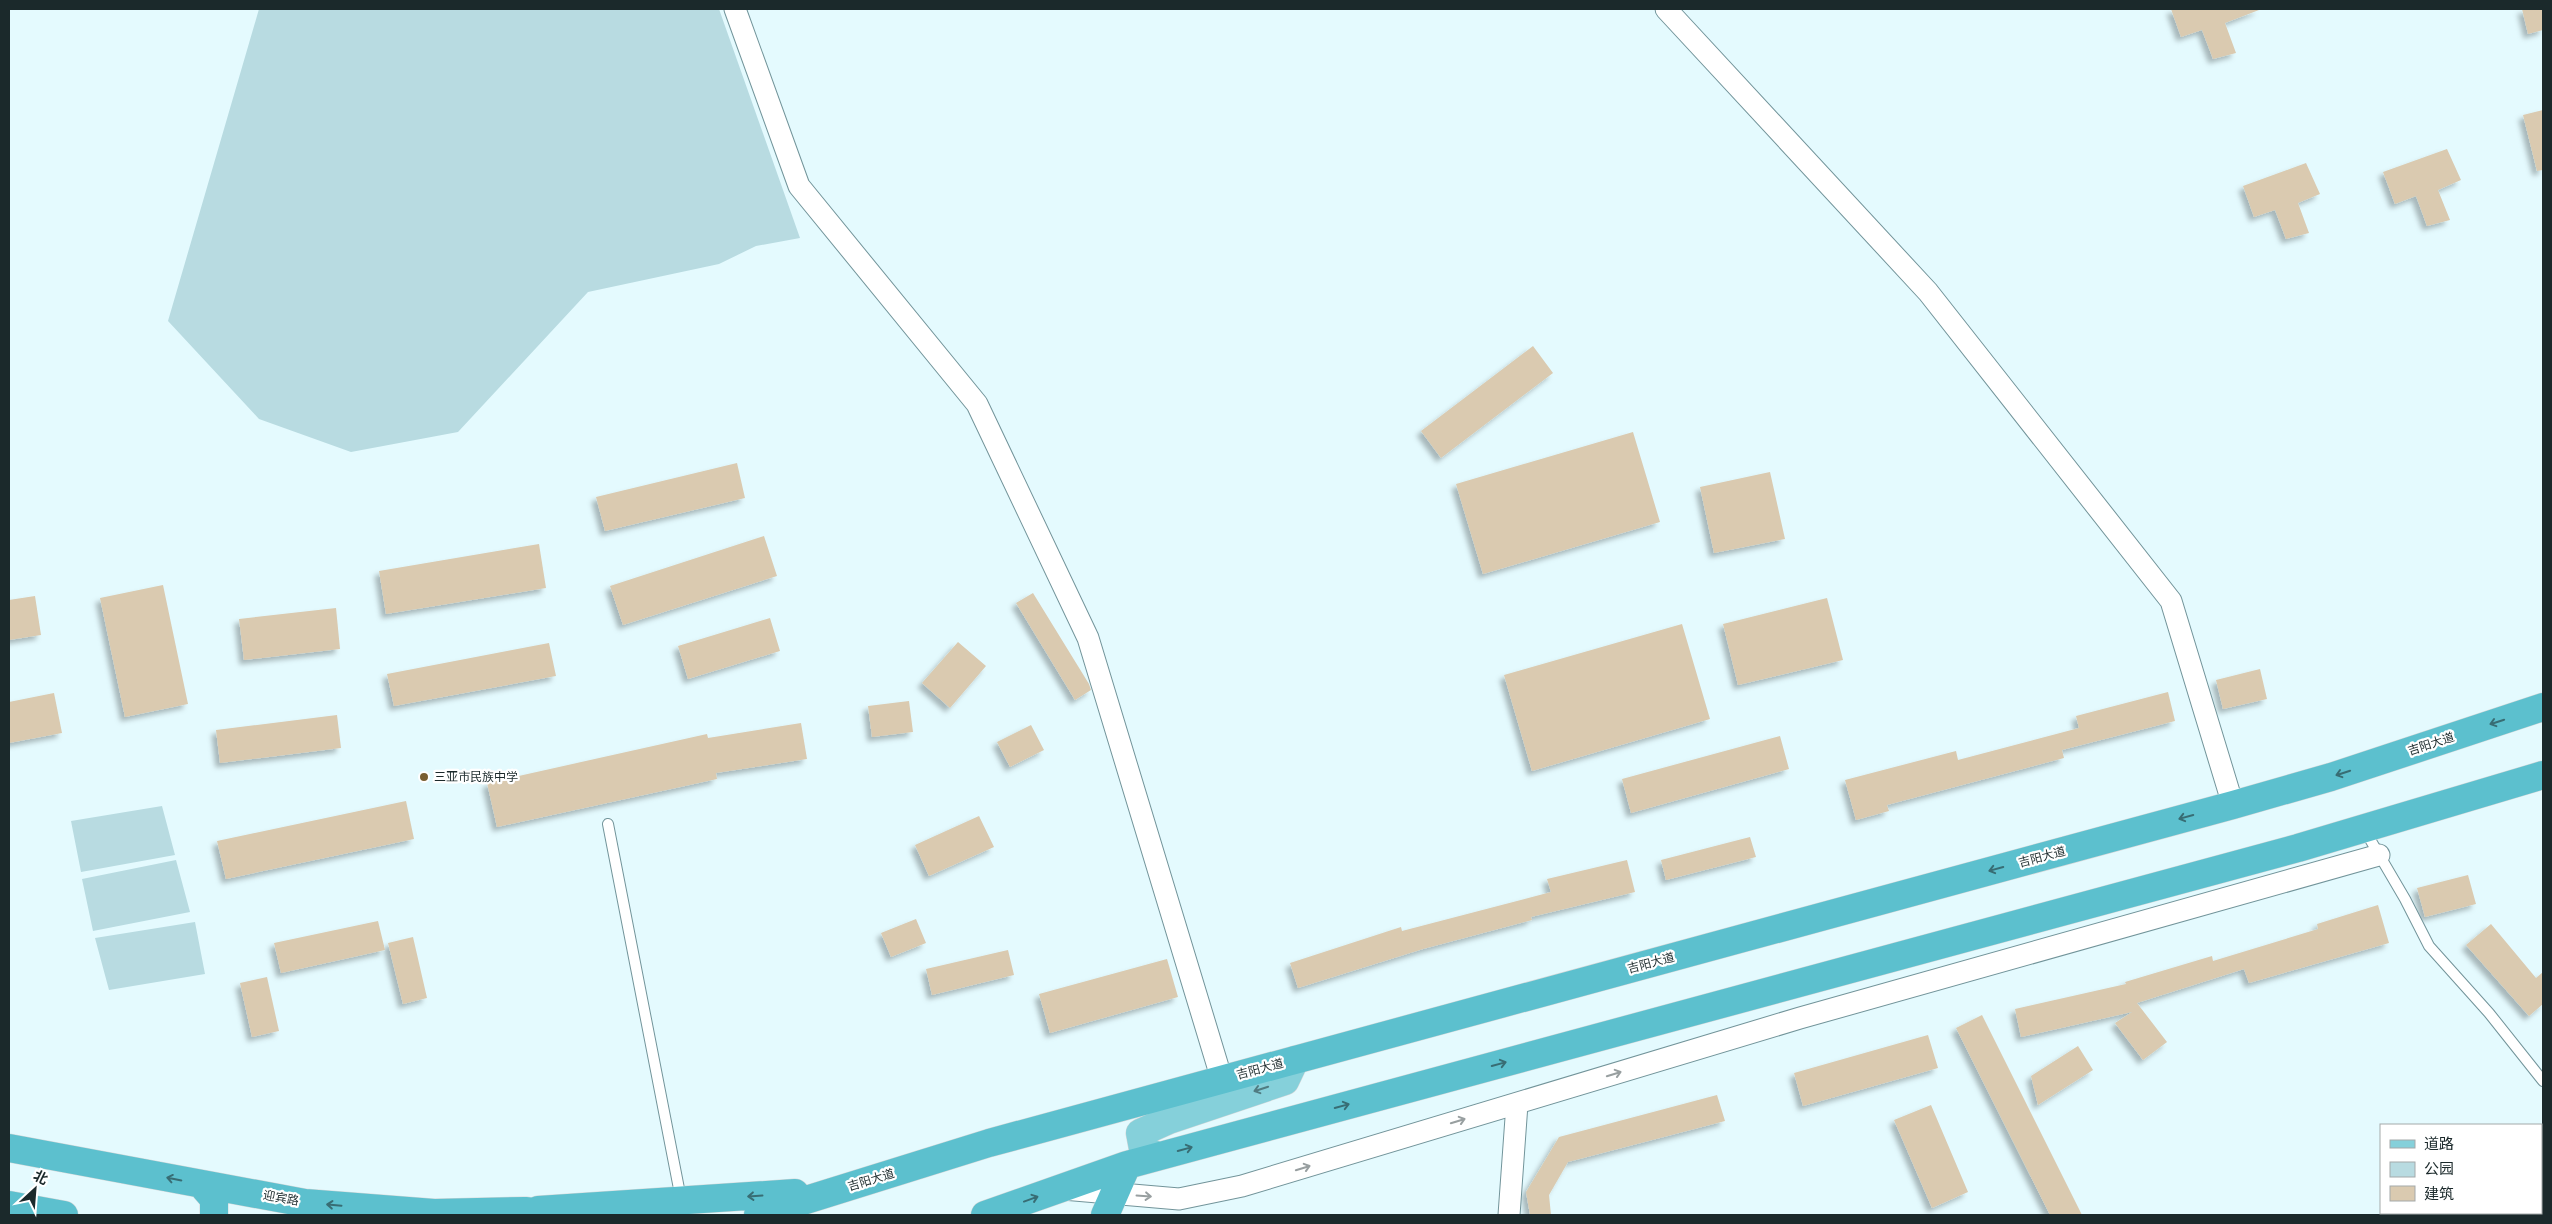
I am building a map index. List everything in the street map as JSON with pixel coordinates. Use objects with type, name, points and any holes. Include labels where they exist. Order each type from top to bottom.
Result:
[{"type":"highway","name":"吉阳大道","points":[[758,1215],[989,1143],[2331,777],[2543,707]]},
{"type":"highway","points":[[985,1215],[1157,1156],[2363,828],[2543,775]]},
{"type":"highway","name":"迎宾路","points":[[9,1148],[315,1204],[434,1213],[525,1211],[557,1215]]},
{"type":"highway","points":[[1110,1205],[1127,1165]]},
{"type":"highway","points":[[201,1184],[214,1198],[214,1215]]},
{"type":"highway","points":[[525,1211],[839,1190]]},
{"type":"highway","points":[[9,1205],[64,1215]]},
{"type":"main road","points":[[1157,1156],[1143,1150],[1140,1133],[1169,1120],[1285,1081],[1295,1060]]},
{"type":"street","points":[[735,9],[799,186],[977,404],[1088,638],[1222,1080]]},
{"type":"street","points":[[1666,9],[1928,292],[2171,601],[2232,805]]},
{"type":"street","points":[[1061,1188],[1110,1205],[1178,1199],[1242,1186],[1800,1018],[2380,855]]},
{"type":"street","points":[[1509,1215],[1516,1104]]},
{"type":"lane","points":[[608,824],[681,1200]]},
{"type":"lane","points":[[2363,828],[2380,855],[2429,946],[2490,1013],[2543,1081]]},
{"type":"green space","points":[[259,9],[719,9],[800,238],[756,246],[719,264],[588,292],[458,432],[351,452],[259,419],[168,321]]},
{"type":"green space","points":[[162,806],[175,855],[81,872],[71,821]]},
{"type":"green space","points":[[176,860],[190,912],[93,931],[82,879]]},
{"type":"green space","points":[[195,922],[205,974],[109,990],[95,938]]},
{"type":"building","points":[[2171,9],[2259,10],[2225,23],[2236,53],[2213,59],[2202,30],[2181,37]]},
{"type":"building","points":[[2522,9],[2543,9],[2543,30],[2528,34]]},
{"type":"building","points":[[2543,110],[2543,170],[2537,171],[2523,115]]},
{"type":"building","points":[[2447,149],[2461,180],[2438,190],[2450,220],[2427,226],[2416,196],[2395,204],[2383,172]]},
{"type":"building","points":[[2306,163],[2320,194],[2298,203],[2309,233],[2286,239],[2275,210],[2254,217],[2243,186]]},
{"type":"building","points":[[1533,346],[1553,373],[1441,458],[1421,431]]},
{"type":"building","points":[[1633,432],[1660,522],[1483,574],[1456,484]]},
{"type":"building","points":[[737,463],[745,498],[605,531],[596,497]]},
{"type":"building","points":[[1770,472],[1785,539],[1714,553],[1700,487]]},
{"type":"building","points":[[764,536],[777,576],[623,625],[610,586]]},
{"type":"building","points":[[539,544],[546,588],[386,614],[379,571]]},
{"type":"building","points":[[163,585],[188,704],[125,717],[100,598]]},
{"type":"building","points":[[1033,593],[1089,684],[1091,690],[1075,700],[1016,603]]},
{"type":"building","points":[[35,596],[41,635],[9,640],[9,600]]},
{"type":"building","points":[[1827,598],[1843,660],[1738,685],[1723,624]]},
{"type":"building","points":[[336,608],[340,649],[244,660],[239,619]]},
{"type":"building","points":[[770,618],[780,651],[688,679],[678,646]]},
{"type":"building","points":[[1682,624],[1710,719],[1532,771],[1504,675]]},
{"type":"building","points":[[958,642],[986,666],[950,708],[922,683]]},
{"type":"building","points":[[549,643],[556,676],[394,706],[387,674]]},
{"type":"building","points":[[2260,669],[2267,699],[2223,709],[2216,680]]},
{"type":"building","points":[[2168,692],[2175,721],[2062,750],[2064,758],[1887,805],[1889,811],[1856,820],[1845,780],[1956,751],[1958,760],[2079,728],[2076,716]]},
{"type":"building","points":[[54,693],[62,733],[9,743],[9,702]]},
{"type":"building","points":[[909,701],[913,732],[872,737],[868,706]]},
{"type":"building","points":[[337,715],[341,748],[220,763],[216,730]]},
{"type":"building","points":[[801,723],[807,759],[716,773],[717,779],[497,827],[487,783],[707,734],[708,738]]},
{"type":"building","points":[[1031,725],[1044,750],[1010,767],[997,742]]},
{"type":"building","points":[[1780,736],[1789,769],[1631,813],[1622,779]]},
{"type":"building","points":[[406,801],[414,839],[226,879],[217,841]]},
{"type":"building","points":[[979,816],[994,847],[929,876],[915,845]]},
{"type":"building","points":[[1750,837],[1756,857],[1666,880],[1661,860]]},
{"type":"building","points":[[1627,860],[1635,892],[1531,917],[1532,920],[1423,949],[1298,988],[1290,963],[1401,927],[1402,931],[1551,892],[1547,879]]},
{"type":"building","points":[[2468,875],[2476,904],[2425,917],[2417,888]]},
{"type":"building","points":[[2378,905],[2389,943],[2249,983],[2244,969],[2137,1003],[2167,1042],[2143,1060],[2115,1023],[2132,1012],[2021,1037],[2015,1009],[2126,984],[2125,982],[2212,956],[2213,961],[2318,929],[2317,924]]},
{"type":"building","points":[[916,919],[926,943],[891,957],[881,933]]},
{"type":"building","points":[[378,921],[385,950],[281,973],[274,943]]},
{"type":"building","points":[[2491,924],[2536,978],[2543,972],[2543,1004],[2529,1016],[2466,945]]},
{"type":"building","points":[[413,937],[427,998],[403,1004],[388,943]]},
{"type":"building","points":[[1008,950],[1014,975],[932,995],[926,969]]},
{"type":"building","points":[[1167,959],[1178,997],[1050,1033],[1039,994]]},
{"type":"building","points":[[267,977],[279,1031],[252,1037],[240,983]]},
{"type":"building","points":[[1982,1015],[2082,1215],[2050,1215],[1956,1028]]},
{"type":"building","points":[[1928,1035],[1938,1068],[1803,1106],[1794,1073]]},
{"type":"building","points":[[2078,1046],[2093,1070],[2038,1105],[2031,1076]]},
{"type":"building","points":[[1717,1095],[1725,1121],[1568,1162],[1549,1195],[1551,1215],[1530,1215],[1526,1192],[1559,1137]]},
{"type":"building","points":[[1931,1105],[1968,1192],[1932,1208],[1894,1120]]},
{"type":"place","name":"三亚市民族中学","points":[[424,777]]}]
